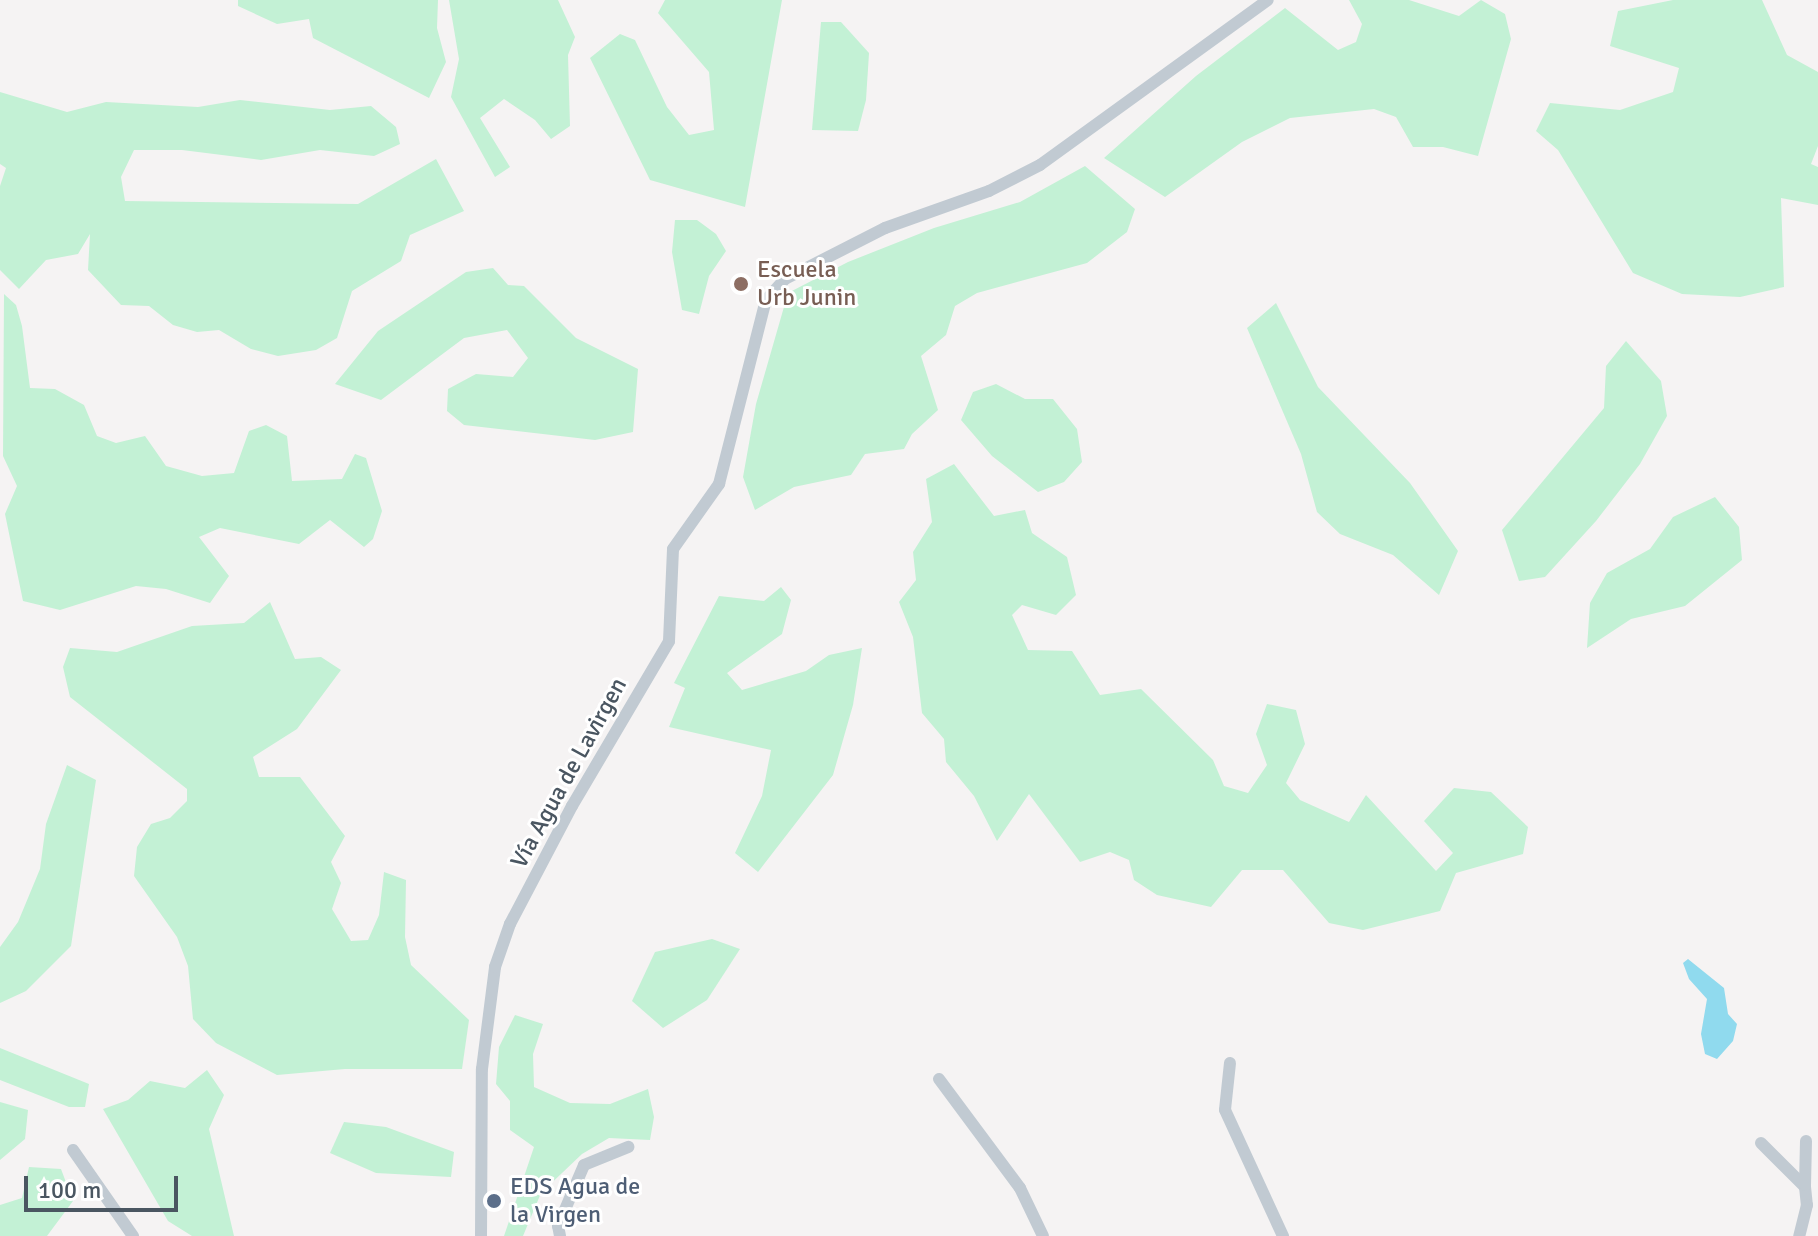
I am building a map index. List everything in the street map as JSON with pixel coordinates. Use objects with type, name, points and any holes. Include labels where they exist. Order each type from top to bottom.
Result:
[{"type":"street","name":"Vía Agua de Lavirgen","points":[[481,1236],[486,1017],[510,924],[669,641],[673,549],[719,484],[744,399],[757,325],[766,300],[785,279],[885,228],[989,191],[1040,165],[1268,0]]},
{"type":"street","points":[[1230,1063],[1225,1110],[1283,1236]]},
{"type":"street","points":[[939,1079],[1020,1188],[1043,1236]]},
{"type":"street","points":[[1799,1236],[1807,1205],[1806,1141]]},
{"type":"street","points":[[1761,1143],[1805,1187]]},
{"type":"street","points":[[560,1236],[558,1226],[584,1165],[628,1147]]},
{"type":"street","points":[[73,1150],[133,1236]]},
{"type":"green space","points":[[238,0],[438,0],[437,28],[446,62],[429,98],[313,38],[309,19],[277,24],[238,6]]},
{"type":"green space","points":[[449,0],[558,0],[575,37],[568,55],[570,126],[551,139],[535,120],[504,99],[480,118],[510,167],[495,177],[451,97],[459,59]]},
{"type":"green space","points":[[665,0],[782,0],[745,207],[650,180],[590,58],[620,34],[635,40],[667,107],[689,135],[714,130],[709,72],[658,13]]},
{"type":"green space","points":[[1349,0],[1409,0],[1459,16],[1481,0],[1505,14],[1511,39],[1478,156],[1443,147],[1413,147],[1396,117],[1374,109],[1290,118],[1242,142],[1165,197],[1104,158],[1196,76],[1285,8],[1338,50],[1356,42],[1362,24]]},
{"type":"green space","points":[[1673,0],[1762,0],[1787,55],[1818,72],[1818,146],[1811,164],[1818,167],[1818,205],[1781,198],[1784,287],[1740,297],[1682,294],[1633,273],[1558,150],[1536,131],[1550,103],[1620,110],[1673,92],[1679,68],[1610,46],[1618,11]]},
{"type":"green space","points":[[821,22],[841,22],[869,53],[866,100],[858,131],[812,130]]},
{"type":"green space","points":[[0,92],[67,112],[106,102],[198,107],[240,100],[330,110],[371,106],[396,127],[400,144],[374,156],[320,150],[261,160],[182,150],[134,150],[121,177],[125,201],[358,204],[436,159],[464,211],[410,235],[401,261],[352,291],[337,338],[316,350],[278,356],[251,349],[219,330],[197,332],[173,325],[149,306],[121,305],[88,270],[90,234],[78,254],[46,260],[19,289],[0,270],[0,186],[6,168],[0,164]]},
{"type":"green space","points":[[1085,166],[1135,209],[1127,232],[1087,263],[977,293],[955,306],[946,335],[921,356],[938,410],[912,434],[904,449],[865,454],[851,475],[794,487],[755,510],[743,477],[756,404],[788,293],[848,262],[934,228],[1020,202]]},
{"type":"green space","points":[[675,220],[697,220],[716,234],[726,251],[709,276],[699,314],[682,310],[672,252]]},
{"type":"green space","points":[[493,268],[508,285],[524,286],[576,338],[638,369],[633,432],[595,440],[464,425],[447,411],[448,389],[476,374],[513,377],[528,358],[507,330],[464,338],[381,400],[335,384],[378,331],[466,272]]},
{"type":"green space","points":[[4,294],[16,305],[22,326],[30,388],[55,389],[84,405],[97,436],[116,443],[145,436],[166,466],[202,476],[234,473],[249,431],[266,425],[287,436],[292,481],[342,479],[355,454],[366,458],[382,511],[373,539],[364,547],[330,520],[299,544],[220,528],[199,537],[229,576],[210,603],[166,589],[136,586],[60,610],[23,601],[5,514],[17,486],[3,456]]},
{"type":"green space","points":[[1276,303],[1318,387],[1410,483],[1458,551],[1439,595],[1393,555],[1340,534],[1317,512],[1301,454],[1247,328]]},
{"type":"green space","points":[[1626,341],[1661,381],[1667,416],[1640,464],[1596,521],[1545,577],[1519,581],[1502,530],[1604,408],[1606,366]]},
{"type":"green space","points":[[996,384],[1025,399],[1053,399],[1077,429],[1082,462],[1064,482],[1038,492],[992,456],[961,420],[973,392]]},
{"type":"green space","points":[[954,464],[994,516],[1025,510],[1032,533],[1067,557],[1076,595],[1056,615],[1022,605],[1012,615],[1028,650],[1072,651],[1100,695],[1141,689],[1213,760],[1224,786],[1248,793],[1267,765],[1256,734],[1267,704],[1296,710],[1305,744],[1286,783],[1300,800],[1349,822],[1366,795],[1436,871],[1453,853],[1424,821],[1454,788],[1491,792],[1528,827],[1523,854],[1456,873],[1440,911],[1363,930],[1329,923],[1283,870],[1242,870],[1211,907],[1157,895],[1134,880],[1129,860],[1110,852],[1080,862],[1029,794],[997,841],[974,796],[946,762],[944,739],[922,713],[913,637],[899,602],[916,580],[913,552],[932,522],[926,479]]},
{"type":"green space","points":[[1715,497],[1739,527],[1742,560],[1685,606],[1631,619],[1587,648],[1590,603],[1607,573],[1650,549],[1673,517]]},
{"type":"green space","points":[[781,587],[791,600],[782,634],[727,673],[742,690],[806,671],[829,655],[862,648],[853,705],[833,775],[758,872],[735,853],[762,796],[771,750],[669,727],[685,688],[674,683],[719,596],[764,601]]},
{"type":"green space","points":[[270,602],[295,659],[321,657],[341,670],[297,729],[253,757],[259,777],[300,777],[345,836],[331,862],[341,883],[332,909],[351,941],[368,940],[379,915],[384,872],[406,880],[405,937],[411,965],[469,1020],[462,1069],[345,1069],[277,1075],[216,1043],[193,1019],[188,966],[177,937],[134,876],[137,847],[151,824],[170,818],[187,801],[187,789],[70,697],[63,667],[70,648],[117,652],[192,626],[244,623]]},
{"type":"green space","points":[[67,765],[96,780],[71,946],[26,991],[0,1003],[0,947],[18,922],[40,869],[46,824]]},
{"type":"green space","points":[[712,939],[740,949],[707,1000],[663,1028],[632,1001],[655,952]]},
{"type":"green space","points":[[515,1015],[543,1024],[533,1054],[534,1087],[570,1103],[610,1104],[648,1089],[654,1117],[650,1140],[609,1138],[582,1154],[541,1193],[523,1236],[504,1236],[534,1147],[510,1130],[510,1101],[496,1084],[499,1047]]},
{"type":"green space","points":[[0,1048],[89,1084],[85,1107],[69,1107],[0,1080]]},
{"type":"green space","points":[[207,1070],[224,1095],[209,1129],[234,1236],[192,1236],[168,1221],[103,1109],[128,1100],[150,1081],[185,1088]]},
{"type":"green space","points":[[0,1102],[28,1110],[25,1139],[0,1160]]},
{"type":"green space","points":[[344,1122],[386,1127],[454,1152],[451,1177],[376,1173],[330,1153]]},
{"type":"green space","points":[[29,1167],[61,1169],[73,1201],[47,1236],[0,1236],[0,1205],[22,1198]]},
{"type":"water","points":[[1688,959],[1724,988],[1728,1014],[1737,1024],[1733,1041],[1717,1059],[1705,1054],[1701,1034],[1707,999],[1689,979],[1683,963]]},
{"type":"place","name":"Escuela Urb Junin","points":[[741,284]]},
{"type":"place","name":"EDS Agua de la Virgen","points":[[494,1201]]}]
